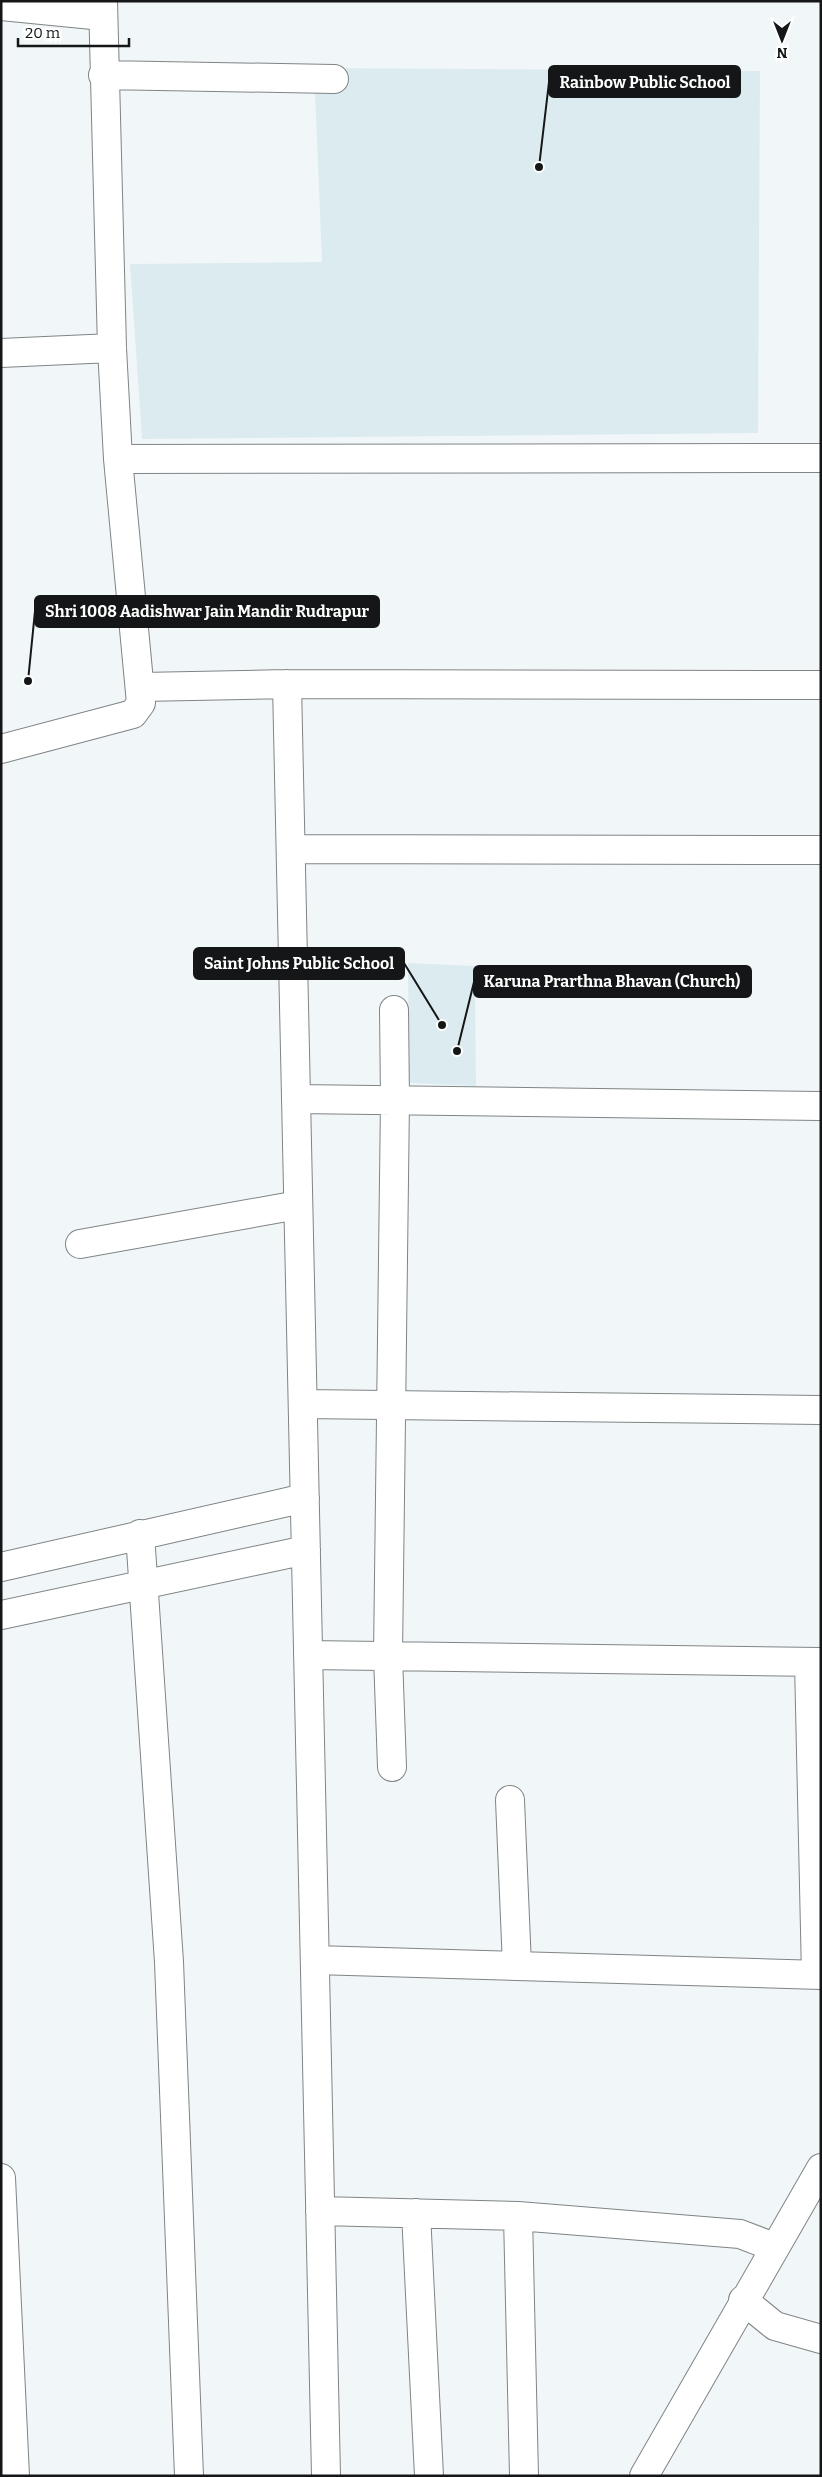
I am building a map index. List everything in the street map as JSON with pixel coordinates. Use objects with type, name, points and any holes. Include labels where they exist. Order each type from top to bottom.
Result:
[{"type":"street","points":[[1,6],[103,9],[103,75],[112,348],[118,459],[141,687],[141,703],[133,714],[1,749]]},
{"type":"street","points":[[103,75],[334,80]]},
{"type":"street","points":[[1,353],[112,348]]},
{"type":"street","points":[[118,459],[821,458]]},
{"type":"street","points":[[141,687],[287,684],[821,685]]},
{"type":"street","points":[[287,684],[326,2476]]},
{"type":"street","points":[[291,849],[821,850]]},
{"type":"street","points":[[392,1767],[388,1656],[396,1100],[394,1010]]},
{"type":"street","points":[[296,1099],[821,1106]]},
{"type":"street","points":[[80,1244],[298,1205]]},
{"type":"street","points":[[303,1404],[821,1410]]},
{"type":"street","points":[[1,1567],[305,1498]]},
{"type":"street","points":[[140,1534],[169,1962],[189,2476]]},
{"type":"street","points":[[1,1614],[306,1550]]},
{"type":"street","points":[[308,1655],[815,1662],[819,1975],[315,1960]]},
{"type":"street","points":[[510,1800],[517,1966]]},
{"type":"street","points":[[644,2476],[743,2300],[821,2168]]},
{"type":"street","points":[[1,2178],[15,2476]]},
{"type":"street","points":[[320,2211],[518,2216],[740,2234],[774,2247]]},
{"type":"street","points":[[416,2213],[429,2476]]},
{"type":"street","points":[[518,2216],[524,2476]]},
{"type":"street","points":[[743,2300],[775,2326],[821,2339]]},
{"type":"shaded area","points":[[314,68],[760,71],[758,433],[142,439],[130,264],[322,262]]},
{"type":"shaded area","points":[[408,963],[475,966],[476,1086],[409,1083]]},
{"type":"place","name":"Rainbow Public School","points":[[539,167]]},
{"type":"place","name":"Shri 1008 Aadishwar Jain Mandir Rudrapur","points":[[28,681]]},
{"type":"place","name":"Saint Johns Public School","points":[[442,1025]]},
{"type":"place","name":"Karuna Prarthna Bhavan (Church)","points":[[457,1051]]}]
